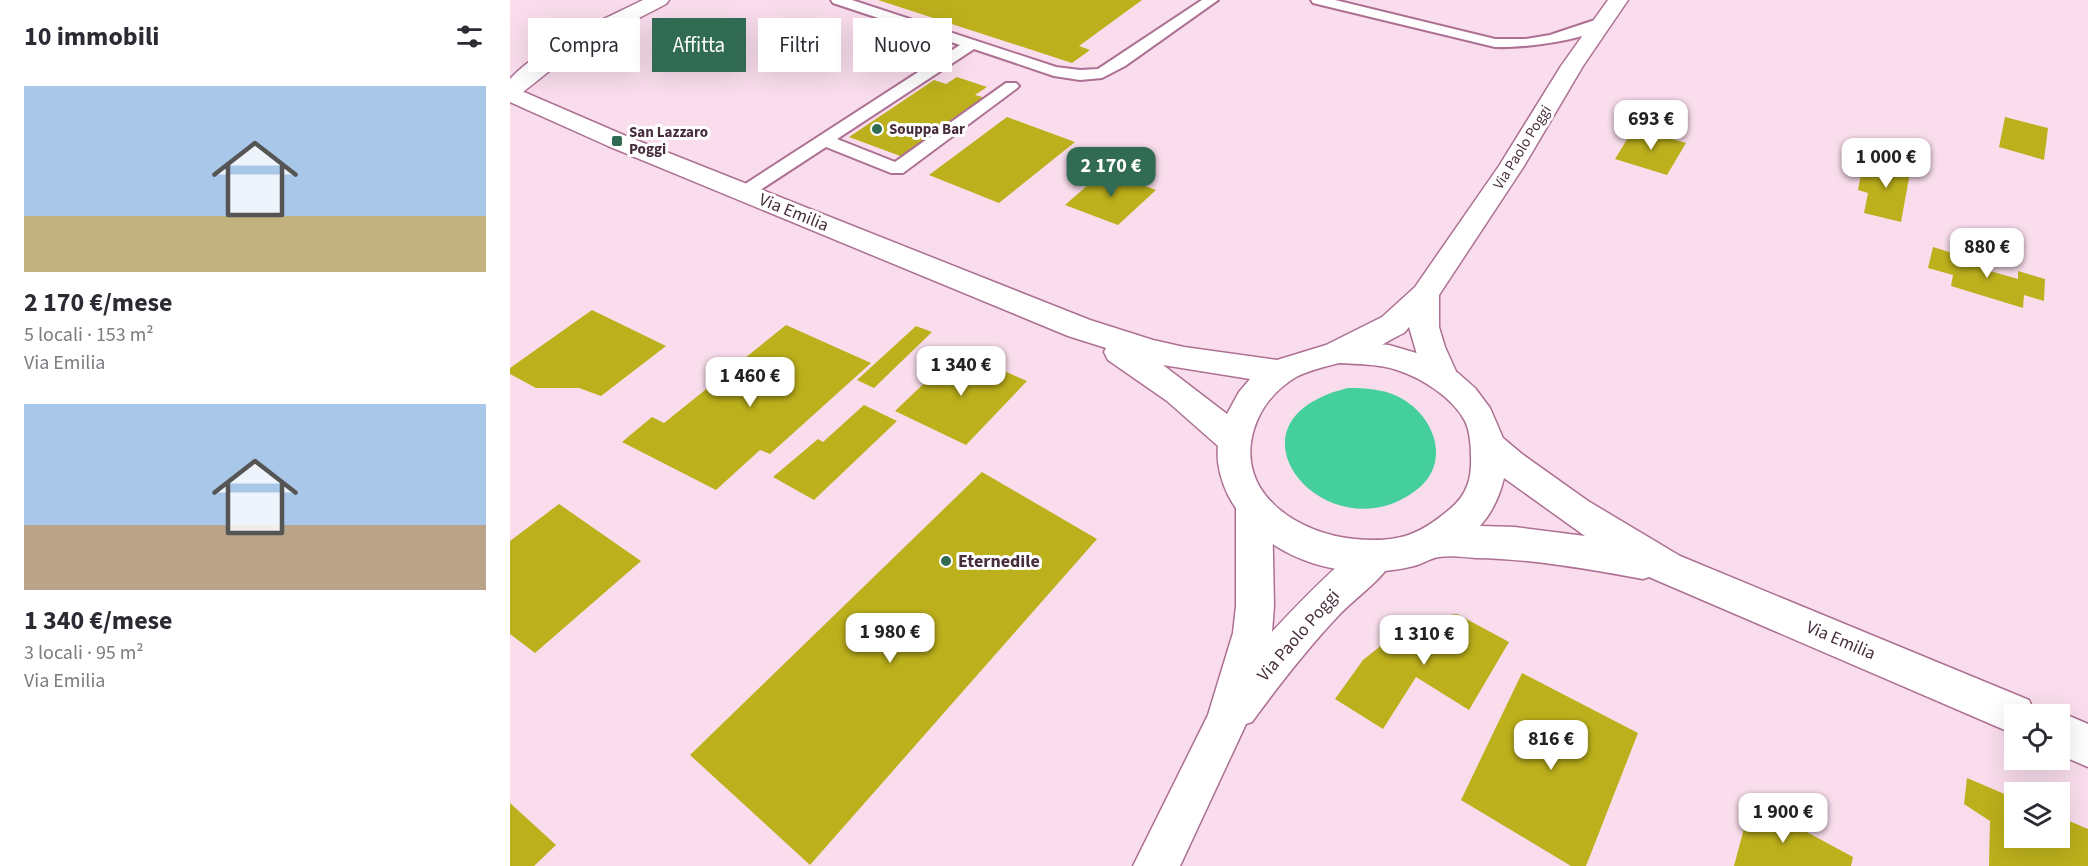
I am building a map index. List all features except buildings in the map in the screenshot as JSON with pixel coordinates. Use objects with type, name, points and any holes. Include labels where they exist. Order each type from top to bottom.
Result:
[{"type":"main road","points":[[510,93],[517,83],[548,60],[659,0]]},
{"type":"main road","name":"Via Paolo Poggi","points":[[1339,352],[1393,325],[1425,294],[1511,166],[1572,66],[1618,0]]},
{"type":"main road","name":"Via Emilia","points":[[510,93],[617,141],[1079,328],[1152,351],[1184,358],[1281,372]]},
{"type":"main road","points":[[1425,294],[1422,310],[1424,325],[1430,351],[1443,378]]},
{"type":"main road","name":"Via Emilia","points":[[1079,328],[1165,380],[1198,405],[1233,440]]},
{"type":"main road","points":[[1339,352],[1365,352],[1393,356],[1420,365],[1443,378],[1470,403],[1481,422],[1489,446],[1489,473],[1480,499],[1465,520],[1437,541],[1409,551],[1377,556],[1344,555],[1311,547],[1278,529],[1254,507],[1236,473],[1233,440],[1239,420],[1249,402],[1262,386],[1281,372],[1305,360],[1339,352]]},
{"type":"main road","name":"Via Emilia","points":[[1489,446],[1552,496],[1619,541],[1667,568],[2004,710]]},
{"type":"main road","name":"Via Paolo Poggi","points":[[1155,866],[1227,721],[1252,633],[1255,606],[1254,507]]},
{"type":"main road","name":"Via Emilia","points":[[1437,541],[1515,543],[1566,549],[1667,568]]},
{"type":"main road","name":"Via Paolo Poggi","points":[[1227,721],[1286,644],[1342,586],[1377,556]]},
{"type":"main road","points":[[2070,738],[2088,746]]},
{"type":"lane","points":[[838,0],[1054,71],[1080,75],[1102,73],[1120,63],[1211,0]]},
{"type":"lane","points":[[1318,0],[1495,43],[1522,44],[1549,41],[1604,21]]},
{"type":"lane","points":[[745,192],[972,44]]},
{"type":"lane","points":[[824,140],[897,169],[1011,86]]},
{"type":"green space","points":[[1348,388],[1373,389],[1397,396],[1421,415],[1434,440],[1436,454],[1434,467],[1427,480],[1415,491],[1381,507],[1348,507],[1319,496],[1297,477],[1286,452],[1288,427],[1308,405]]},
{"type":"place","name":"Souppa Bar","points":[[877,129]]},
{"type":"place","name":"San Lazzaro Poggi","points":[[617,141]]},
{"type":"place","name":"Eternedile","points":[[946,561]]}]
